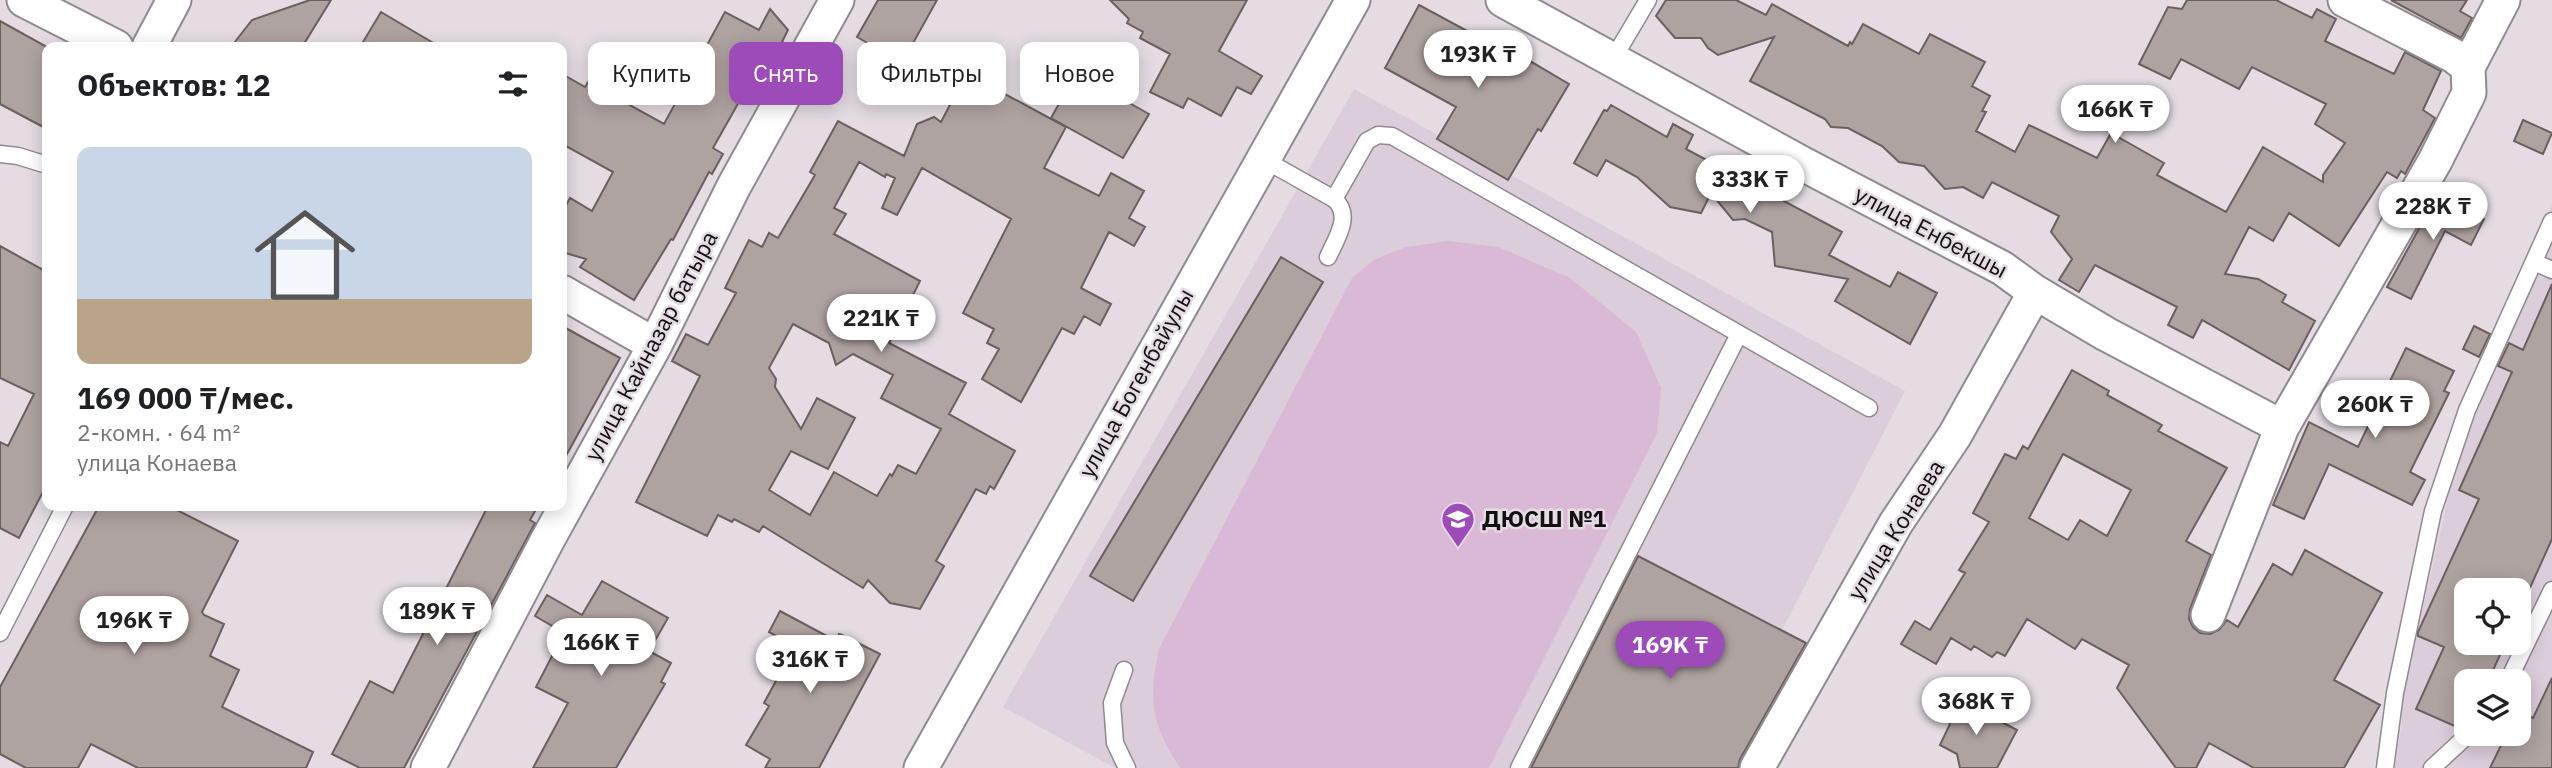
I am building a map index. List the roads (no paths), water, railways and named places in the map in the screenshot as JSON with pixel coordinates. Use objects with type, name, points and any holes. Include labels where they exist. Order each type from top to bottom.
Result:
[{"type":"street","points":[[24,0],[106,42]]},
{"type":"street","points":[[152,42],[174,0]]},
{"type":"street","name":"улица Кайназар батыра","points":[[567,505],[655,345],[734,186],[837,0]]},
{"type":"street","name":"улица Богенбайулы","points":[[921,768],[1353,0]]},
{"type":"street","name":"улица Енбекшы","points":[[1503,0],[1803,164],[2002,268],[2035,292],[2106,334],[2282,427]]},
{"type":"street","points":[[2345,0],[2454,56],[2468,67]]},
{"type":"street","points":[[2208,615],[2282,427],[2435,161],[2469,93],[2468,67],[2504,0]]},
{"type":"street","name":"улица Конаева","points":[[1757,768],[1896,523],[1955,435],[2035,292]]},
{"type":"street","points":[[567,295],[655,345]]},
{"type":"street","name":"улица Кайназар батыра","points":[[428,768],[563,511]]},
{"type":"lane","points":[[1613,59],[1648,0]]},
{"type":"lane","points":[[1334,199],[1367,141],[1378,135],[1392,136],[1869,408]]},
{"type":"lane","points":[[0,154],[42,163]]},
{"type":"lane","points":[[1263,159],[1340,204],[1344,223],[1328,257]]},
{"type":"lane","points":[[2385,768],[2395,693],[2433,512],[2467,410],[2552,220]]},
{"type":"lane","points":[[2534,262],[2552,270]]},
{"type":"lane","points":[[1519,768],[1740,334]]},
{"type":"lane","points":[[0,633],[62,511]]},
{"type":"lane","points":[[2514,669],[2552,590]]},
{"type":"lane","points":[[1124,670],[1112,703],[1115,743],[1127,768]]},
{"type":"lane","points":[[2432,768],[2456,746]]},
{"type":"place","name":"ДЮСШ №1","points":[[1458,549]]}]
